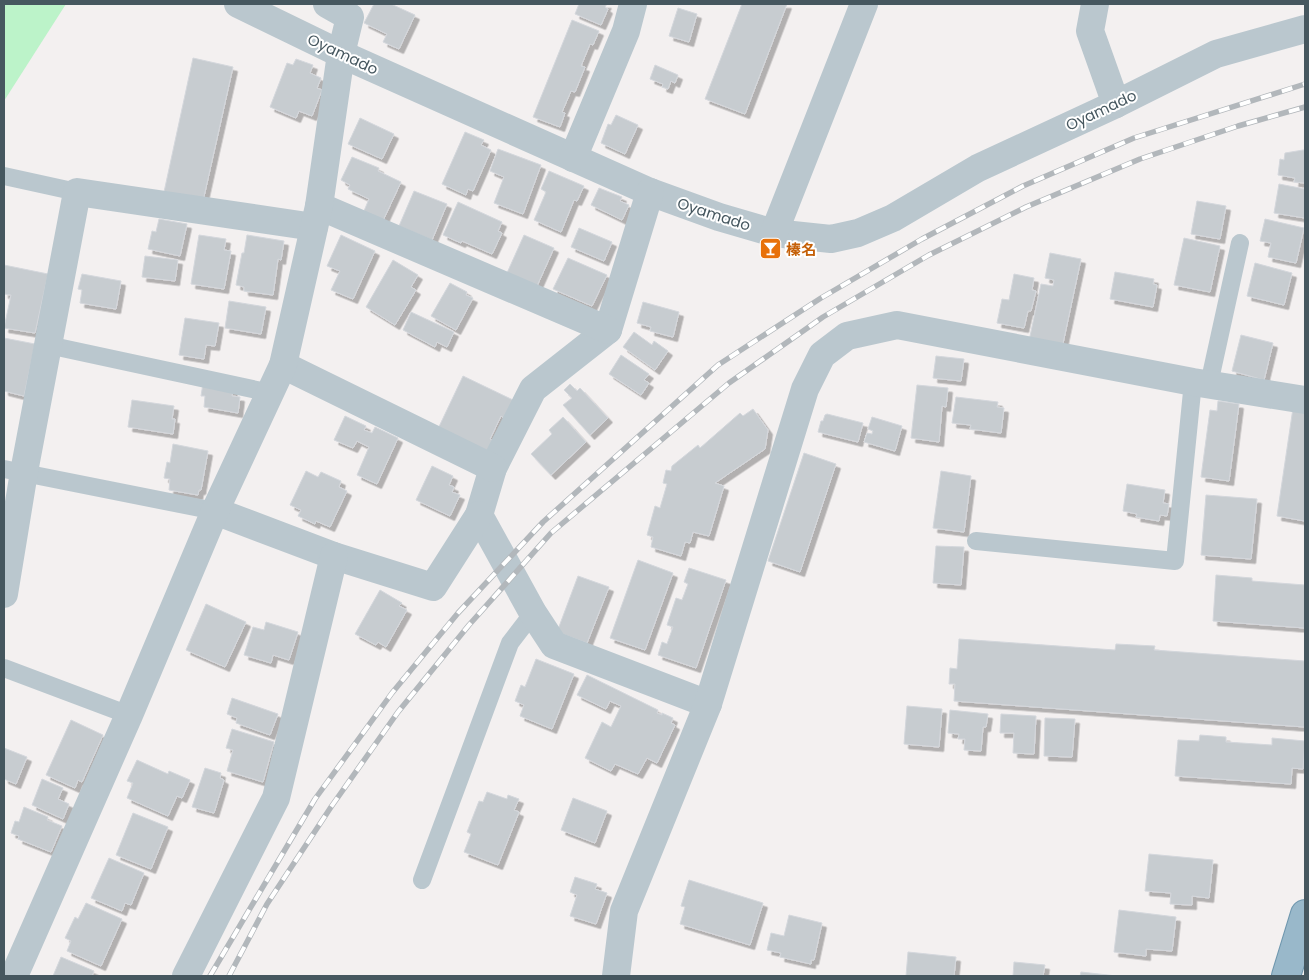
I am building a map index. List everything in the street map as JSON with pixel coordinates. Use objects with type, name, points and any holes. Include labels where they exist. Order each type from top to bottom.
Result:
[{"type":"highway","points":[[1286,976],[1305,914]]},
{"type":"street","name":"Oyamado","points":[[238,4],[341,54],[650,192],[774,233],[831,239],[858,233],[893,218],[978,168],[1116,104],[1216,54],[1305,28]]},
{"type":"street","points":[[573,158],[626,31],[633,4]]},
{"type":"street","points":[[774,233],[864,4]]},
{"type":"street","points":[[1095,4],[1090,31],[1116,104]]},
{"type":"street","points":[[14,976],[129,715],[215,511],[283,365],[317,216],[341,54],[344,8]]},
{"type":"street","points":[[4,594],[14,471],[48,345],[77,192],[317,216],[608,330]]},
{"type":"street","points":[[215,511],[334,556],[434,587],[479,515],[493,468],[533,389],[608,330],[650,192]]},
{"type":"street","points":[[622,974],[624,911],[708,704],[804,389],[822,355],[847,336],[897,324],[1201,383],[1305,400]]},
{"type":"street","points":[[283,365],[493,468]]},
{"type":"street","points":[[479,515],[533,613],[554,645],[708,704]]},
{"type":"street","points":[[186,976],[276,798],[334,556]]},
{"type":"lane","points":[[4,176],[77,192]]},
{"type":"lane","points":[[976,541],[1175,561],[1201,383],[1240,243]]},
{"type":"lane","points":[[48,345],[271,393]]},
{"type":"lane","points":[[14,471],[215,511]]},
{"type":"lane","points":[[422,880],[510,642],[533,613]]},
{"type":"lane","points":[[4,668],[129,715]]},
{"type":"green space","points":[[4,4],[66,4],[4,101]]},
{"type":"building","points":[[374,4],[391,4],[415,15],[399,49],[383,42],[387,34],[364,23]]},
{"type":"building","points":[[579,4],[607,4],[605,7],[608,9],[601,25],[575,14]]},
{"type":"building","points":[[742,4],[787,4],[745,114],[705,99]]},
{"type":"building","points":[[678,8],[697,14],[689,42],[669,36]]},
{"type":"building","points":[[572,20],[599,31],[593,45],[590,44],[581,66],[585,67],[575,92],[571,91],[562,112],[565,113],[560,127],[533,117]]},
{"type":"building","points":[[193,58],[233,67],[203,201],[164,192]]},
{"type":"building","points":[[296,59],[313,65],[310,73],[321,78],[317,88],[322,90],[312,116],[299,111],[296,118],[270,107],[287,63],[293,65]]},
{"type":"building","points":[[655,65],[678,75],[675,83],[671,81],[668,89],[662,87],[663,84],[650,79]]},
{"type":"building","points":[[616,115],[638,125],[625,154],[601,143],[608,124],[611,125]]},
{"type":"building","points":[[360,118],[394,134],[382,159],[348,144]]},
{"type":"building","points":[[465,132],[484,140],[481,145],[491,150],[473,191],[468,189],[466,195],[442,184]]},
{"type":"building","points":[[498,149],[541,165],[523,214],[494,203],[504,177],[490,171]]},
{"type":"building","points":[[1305,150],[1305,183],[1294,182],[1295,178],[1278,175],[1280,159],[1284,160],[1285,153]]},
{"type":"building","points":[[352,157],[379,168],[378,171],[401,182],[380,227],[361,218],[369,199],[348,189],[350,185],[341,180]]},
{"type":"building","points":[[549,171],[584,186],[577,201],[574,200],[561,232],[534,220],[546,192],[541,189]]},
{"type":"building","points":[[1279,184],[1305,189],[1305,218],[1274,213]]},
{"type":"building","points":[[599,188],[622,197],[620,201],[629,205],[622,220],[591,205]]},
{"type":"building","points":[[414,191],[447,204],[432,240],[399,226]]},
{"type":"building","points":[[1197,201],[1226,206],[1220,239],[1191,234]]},
{"type":"building","points":[[458,202],[502,222],[498,231],[502,233],[492,254],[443,235]]},
{"type":"building","points":[[159,219],[187,224],[180,256],[148,249],[152,231],[156,232]]},
{"type":"building","points":[[1265,219],[1304,228],[1296,263],[1268,257],[1271,243],[1260,241]]},
{"type":"building","points":[[579,228],[612,242],[604,261],[571,247]]},
{"type":"building","points":[[199,235],[226,239],[224,250],[231,251],[224,289],[191,284]]},
{"type":"building","points":[[247,235],[284,241],[281,260],[278,259],[273,295],[244,291],[244,287],[236,285]]},
{"type":"building","points":[[341,235],[375,251],[353,299],[331,290],[340,271],[327,266]]},
{"type":"building","points":[[524,235],[554,248],[537,286],[507,273]]},
{"type":"building","points":[[1184,238],[1220,246],[1210,292],[1174,285]]},
{"type":"building","points":[[1050,253],[1081,259],[1062,348],[1029,341],[1041,284],[1053,286],[1054,280],[1045,278]]},
{"type":"building","points":[[145,256],[178,260],[175,281],[142,277]]},
{"type":"building","points":[[568,258],[607,275],[592,306],[553,289]]},
{"type":"building","points":[[393,260],[418,275],[411,287],[416,290],[395,325],[366,307]]},
{"type":"building","points":[[1255,263],[1292,273],[1284,305],[1247,296]]},
{"type":"building","points":[[4,265],[48,274],[35,333],[4,328],[11,295],[4,294]]},
{"type":"building","points":[[1115,272],[1154,279],[1153,284],[1157,285],[1153,307],[1110,299]]},
{"type":"building","points":[[82,274],[121,281],[116,309],[80,303],[82,290],[78,289]]},
{"type":"building","points":[[1014,274],[1034,278],[1032,290],[1036,291],[1024,328],[997,323],[1002,299],[1009,300]]},
{"type":"building","points":[[450,283],[467,292],[466,295],[473,298],[456,330],[431,316]]},
{"type":"building","points":[[229,301],[266,307],[261,334],[225,328]]},
{"type":"building","points":[[643,302],[679,312],[673,337],[650,331],[651,327],[637,323]]},
{"type":"building","points":[[411,312],[454,332],[447,347],[437,342],[435,347],[403,330]]},
{"type":"building","points":[[185,318],[219,323],[215,346],[206,345],[204,359],[179,355]]},
{"type":"building","points":[[634,332],[652,345],[654,341],[668,351],[655,370],[623,347]]},
{"type":"building","points":[[1241,335],[1273,343],[1264,380],[1232,371]]},
{"type":"building","points":[[4,338],[35,344],[24,396],[4,391]]},
{"type":"building","points":[[621,355],[649,374],[644,380],[649,383],[641,395],[609,374]]},
{"type":"building","points":[[936,356],[964,359],[961,381],[933,378]]},
{"type":"building","points":[[463,376],[513,400],[504,418],[501,416],[490,439],[493,441],[485,457],[436,433]]},
{"type":"building","points":[[203,383],[233,388],[232,396],[240,397],[238,413],[204,407],[205,396],[201,396]]},
{"type":"building","points":[[570,384],[577,391],[580,388],[608,418],[590,435],[563,405],[572,398],[564,390]]},
{"type":"building","points":[[917,385],[948,388],[946,407],[942,406],[939,442],[911,438]]},
{"type":"building","points":[[956,397],[998,402],[997,407],[1004,408],[1001,433],[970,429],[971,425],[952,423]]},
{"type":"building","points":[[132,400],[174,406],[172,419],[175,419],[173,434],[128,427]]},
{"type":"building","points":[[1218,401],[1239,404],[1229,481],[1201,477],[1210,410],[1217,411]]},
{"type":"building","points":[[1293,408],[1305,410],[1305,521],[1277,516]]},
{"type":"building","points":[[753,409],[768,430],[765,449],[715,483],[724,486],[709,536],[693,532],[690,543],[685,542],[681,556],[651,547],[653,537],[647,535],[655,506],[660,508],[667,484],[663,483],[666,470],[671,471],[672,466],[698,445],[700,448],[740,413],[743,416]]},
{"type":"building","points":[[827,414],[863,423],[858,442],[818,432],[821,421],[823,421]]},
{"type":"building","points":[[345,416],[366,426],[364,430],[372,433],[375,427],[398,438],[377,484],[357,475],[369,447],[357,441],[353,448],[334,440]]},
{"type":"building","points":[[563,417],[586,442],[551,475],[531,454],[552,434],[549,430]]},
{"type":"building","points":[[872,417],[902,426],[895,451],[864,442],[867,433],[872,434],[873,431],[868,429]]},
{"type":"building","points":[[173,444],[208,451],[201,490],[199,490],[198,495],[169,490],[170,479],[164,478],[167,462],[170,463]]},
{"type":"building","points":[[804,453],[836,464],[800,572],[768,561]]},
{"type":"building","points":[[432,466],[453,476],[449,485],[454,487],[452,492],[460,495],[450,516],[416,500]]},
{"type":"building","points":[[306,471],[318,477],[321,472],[341,481],[339,487],[347,491],[330,527],[316,521],[315,524],[298,516],[301,510],[290,505]]},
{"type":"building","points":[[941,471],[971,476],[964,532],[933,528]]},
{"type":"building","points":[[1127,484],[1165,490],[1163,503],[1169,504],[1167,516],[1160,515],[1159,521],[1136,517],[1137,514],[1123,511]]},
{"type":"building","points":[[1206,495],[1257,499],[1251,559],[1201,555]]},
{"type":"building","points":[[936,546],[964,547],[961,585],[933,583]]},
{"type":"building","points":[[638,560],[673,573],[645,650],[610,638]]},
{"type":"building","points":[[689,568],[726,580],[696,668],[658,655],[662,642],[667,644],[673,627],[667,625],[676,598],[682,600],[688,584],[684,582]]},
{"type":"building","points":[[1216,575],[1252,578],[1252,581],[1305,585],[1305,628],[1213,621]]},
{"type":"building","points":[[578,576],[609,587],[587,643],[557,632]]},
{"type":"building","points":[[380,590],[402,603],[399,606],[407,610],[386,647],[378,642],[376,645],[355,634]]},
{"type":"building","points":[[206,604],[246,622],[225,667],[186,650]]},
{"type":"building","points":[[266,622],[298,632],[289,660],[273,655],[271,663],[244,655],[253,627],[264,630]]},
{"type":"building","points":[[959,639],[1115,650],[1116,644],[1155,646],[1154,650],[1305,661],[1305,727],[954,701],[955,684],[949,684],[950,668],[957,669]]},
{"type":"building","points":[[536,659],[574,674],[552,729],[520,716],[524,705],[515,701],[521,685],[525,687]]},
{"type":"building","points":[[587,675],[658,710],[657,713],[673,718],[671,723],[675,725],[657,763],[647,758],[638,774],[615,764],[611,771],[585,758],[602,722],[611,727],[621,706],[610,701],[606,709],[577,695]]},
{"type":"building","points":[[232,698],[278,714],[270,735],[236,723],[237,718],[227,714]]},
{"type":"building","points":[[907,706],[942,709],[939,747],[904,744]]},
{"type":"building","points":[[950,710],[988,714],[986,727],[983,727],[981,751],[964,750],[965,739],[958,739],[959,734],[948,733]]},
{"type":"building","points":[[1001,714],[1036,716],[1034,754],[1013,753],[1014,733],[1000,733]]},
{"type":"building","points":[[1045,718],[1075,719],[1072,757],[1044,756]]},
{"type":"building","points":[[71,720],[103,735],[82,782],[78,780],[75,788],[46,775]]},
{"type":"building","points":[[232,729],[274,742],[263,782],[227,771],[233,750],[226,748]]},
{"type":"building","points":[[1200,735],[1226,737],[1226,742],[1272,745],[1272,738],[1305,741],[1303,769],[1292,768],[1291,784],[1175,776],[1178,740],[1199,741]]},
{"type":"building","points":[[4,748],[27,757],[16,784],[4,779]]},
{"type":"building","points":[[137,760],[168,774],[169,771],[190,780],[182,798],[177,796],[168,816],[127,798],[133,783],[127,781]]},
{"type":"building","points":[[205,768],[221,773],[220,778],[224,780],[214,813],[192,807]]},
{"type":"building","points":[[42,779],[63,788],[58,799],[69,804],[63,819],[32,805]]},
{"type":"building","points":[[487,792],[507,799],[508,795],[519,799],[514,810],[519,812],[498,865],[464,852],[471,834],[467,832],[479,801],[483,802]]},
{"type":"building","points":[[573,798],[607,811],[595,843],[561,830]]},
{"type":"building","points":[[24,807],[48,817],[47,820],[62,826],[51,852],[18,839],[19,836],[11,833],[15,821],[19,822]]},
{"type":"building","points":[[133,813],[168,827],[151,869],[116,855]]},
{"type":"building","points":[[1149,854],[1213,860],[1209,898],[1192,896],[1192,905],[1170,904],[1171,893],[1145,891]]},
{"type":"building","points":[[109,858],[144,873],[131,905],[125,903],[122,911],[91,898]]},
{"type":"building","points":[[575,877],[597,884],[595,889],[607,893],[596,924],[570,916],[577,895],[570,892]]},
{"type":"building","points":[[689,880],[763,903],[750,945],[680,924],[685,907],[681,906]]},
{"type":"building","points":[[86,903],[122,919],[101,966],[67,951],[71,941],[65,938],[75,917],[78,919]]},
{"type":"building","points":[[1119,910],[1176,917],[1172,951],[1146,949],[1146,956],[1114,952]]},
{"type":"building","points":[[789,915],[822,923],[814,960],[811,960],[811,964],[780,957],[781,953],[767,950],[771,933],[784,936]]},
{"type":"building","points":[[908,952],[956,957],[954,976],[906,976]]},
{"type":"building","points":[[61,957],[94,971],[92,976],[53,976]]},
{"type":"building","points":[[1014,962],[1045,965],[1043,976],[1013,976]]},
{"type":"building","points":[[1081,972],[1117,976],[1080,976]]},
{"type":"railway","points":[[210,976],[315,799],[392,693],[458,613],[543,522],[718,365],[821,298],[922,239],[1023,186],[1134,138],[1305,84]]},
{"type":"railway","points":[[229,976],[267,904],[331,807],[398,712],[469,625],[551,533],[729,383],[823,317],[929,255],[1026,207],[1140,159],[1238,126],[1305,107]]},
{"type":"place","name":"榛名","points":[[770,249]]}]
